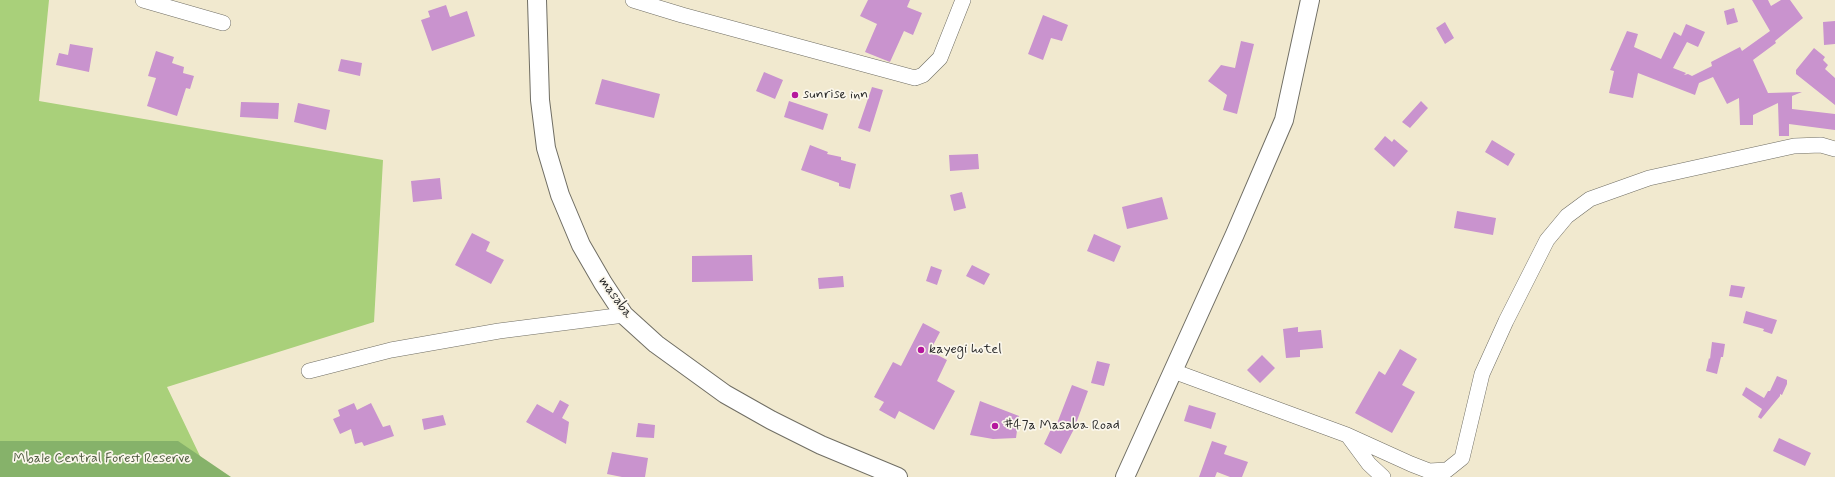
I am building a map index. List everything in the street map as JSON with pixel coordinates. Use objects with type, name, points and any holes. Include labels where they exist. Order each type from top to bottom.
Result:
[{"type":"street","points":[[143,0],[223,23]]},
{"type":"street","name":"masaba","points":[[537,0],[540,100],[546,148],[560,195],[581,245],[602,283],[624,315],[656,344],[725,394],[771,420],[821,445],[898,477]]},
{"type":"street","points":[[633,0],[682,15],[915,78],[923,75],[940,58],[963,0]]},
{"type":"street","points":[[1125,477],[1284,120],[1310,0]]},
{"type":"street","points":[[1173,371],[1347,435],[1429,471],[1447,470],[1462,458],[1482,374],[1506,321],[1547,240],[1567,216],[1590,199],[1649,178],[1794,146],[1821,145],[1835,149]]},
{"type":"street","points":[[309,371],[391,350],[499,331],[624,315]]},
{"type":"street","points":[[1347,435],[1369,464],[1383,477]]},
{"type":"green space","points":[[0,0],[49,0],[39,101],[383,160],[374,322],[167,387],[210,477],[0,477]]},
{"type":"green space","name":"Mbale Central Forest Reserve","points":[[0,441],[178,441],[231,477],[0,477]]},
{"type":"building","points":[[868,0],[910,0],[907,7],[922,13],[913,35],[904,31],[890,62],[865,52],[877,24],[860,16]]},
{"type":"building","points":[[1752,0],[1768,0],[1771,6],[1781,0],[1790,0],[1803,18],[1775,41],[1776,43],[1753,60],[1768,93],[1802,92],[1792,96],[1792,109],[1835,114],[1835,130],[1789,124],[1789,136],[1779,136],[1778,103],[1753,115],[1753,125],[1740,125],[1739,98],[1727,104],[1713,77],[1699,83],[1695,95],[1638,73],[1633,98],[1609,93],[1614,71],[1610,70],[1627,31],[1638,34],[1634,47],[1661,59],[1674,32],[1681,36],[1686,24],[1705,32],[1698,47],[1687,42],[1673,68],[1686,73],[1684,75],[1688,74],[1692,76],[1712,66],[1711,62],[1740,47],[1742,51],[1770,31]]},
{"type":"building","points":[[446,5],[450,17],[467,11],[475,36],[432,51],[421,20],[430,17],[428,11]]},
{"type":"building","points":[[1734,8],[1738,22],[1727,25],[1724,11]]},
{"type":"building","points":[[1043,15],[1068,25],[1062,41],[1051,38],[1043,60],[1028,54]]},
{"type":"building","points":[[1835,21],[1835,44],[1824,45],[1823,22]]},
{"type":"building","points":[[1445,22],[1454,38],[1445,44],[1436,28]]},
{"type":"building","points":[[1241,41],[1254,44],[1237,114],[1223,110],[1227,95],[1208,81],[1221,65],[1235,68]]},
{"type":"building","points":[[70,44],[93,48],[89,72],[56,65],[59,53],[68,55]]},
{"type":"building","points":[[1814,48],[1825,57],[1823,60],[1828,65],[1825,69],[1835,78],[1835,105],[1796,74],[1796,70]]},
{"type":"building","points":[[156,51],[174,57],[172,63],[184,67],[183,73],[194,76],[190,89],[186,88],[177,116],[147,106],[156,78],[148,76]]},
{"type":"building","points":[[341,59],[362,63],[360,76],[338,71]]},
{"type":"building","points":[[764,72],[783,80],[775,99],[756,91]]},
{"type":"building","points":[[602,79],[660,94],[654,118],[595,104]]},
{"type":"building","points":[[872,87],[883,90],[870,132],[858,128]]},
{"type":"building","points":[[789,101],[828,114],[823,130],[784,117]]},
{"type":"building","points":[[1421,101],[1428,108],[1410,128],[1402,122]]},
{"type":"building","points":[[241,102],[279,103],[278,119],[240,117]]},
{"type":"building","points":[[298,103],[330,110],[326,130],[294,122]]},
{"type":"building","points":[[1385,136],[1392,142],[1394,139],[1408,151],[1394,167],[1374,149]]},
{"type":"building","points":[[1492,140],[1515,154],[1508,166],[1485,152]]},
{"type":"building","points":[[810,145],[828,152],[827,154],[841,157],[841,160],[856,164],[850,189],[839,186],[839,183],[801,170]]},
{"type":"building","points":[[978,154],[979,169],[950,171],[949,155]]},
{"type":"building","points":[[440,178],[442,199],[413,202],[411,181]]},
{"type":"building","points":[[962,192],[966,208],[954,211],[950,195]]},
{"type":"building","points":[[1162,197],[1168,219],[1127,229],[1122,207]]},
{"type":"building","points":[[1457,211],[1496,218],[1493,235],[1454,228]]},
{"type":"building","points":[[472,233],[490,242],[486,251],[504,260],[491,284],[455,265]]},
{"type":"building","points":[[1094,234],[1121,246],[1114,262],[1087,251]]},
{"type":"building","points":[[752,255],[753,281],[692,282],[692,256]]},
{"type":"building","points":[[972,265],[990,274],[984,285],[966,276]]},
{"type":"building","points":[[931,266],[942,270],[937,285],[926,281]]},
{"type":"building","points":[[843,276],[844,287],[819,289],[818,278]]},
{"type":"building","points":[[1731,285],[1745,287],[1742,298],[1729,296]]},
{"type":"building","points":[[1746,311],[1777,320],[1772,334],[1763,331],[1764,329],[1743,323]]},
{"type":"building","points":[[923,323],[940,332],[930,351],[947,360],[937,381],[955,391],[934,430],[899,411],[895,419],[879,410],[884,402],[874,397],[893,362],[901,366]]},
{"type":"building","points":[[1298,327],[1298,332],[1321,330],[1323,348],[1300,350],[1300,357],[1286,358],[1283,329]]},
{"type":"building","points":[[1712,342],[1725,344],[1723,357],[1721,357],[1717,374],[1706,371],[1709,358],[1710,359]]},
{"type":"building","points":[[1400,349],[1417,359],[1402,385],[1415,392],[1392,433],[1355,413],[1379,371],[1385,375]]},
{"type":"building","points":[[1262,355],[1275,368],[1260,383],[1247,370]]},
{"type":"building","points":[[1097,361],[1110,364],[1104,386],[1091,383]]},
{"type":"building","points":[[1777,376],[1787,380],[1787,384],[1782,395],[1780,394],[1780,396],[1761,419],[1758,417],[1762,409],[1742,395],[1746,387],[1764,398],[1768,391],[1770,391]]},
{"type":"building","points":[[1072,385],[1088,391],[1074,429],[1061,454],[1044,444],[1053,425],[1056,426]]},
{"type":"building","points":[[560,400],[569,405],[562,418],[569,422],[566,444],[526,422],[537,404],[553,413]]},
{"type":"building","name":"#47a Masaba Road","points":[[980,401],[1019,416],[1016,438],[993,439],[970,435]]},
{"type":"building","points":[[354,403],[357,410],[371,403],[383,427],[390,425],[394,436],[364,446],[362,442],[355,444],[351,429],[340,434],[333,419],[340,416],[338,410]]},
{"type":"building","points":[[1189,405],[1216,413],[1211,429],[1184,421]]},
{"type":"building","points":[[443,415],[446,425],[424,430],[422,419]]},
{"type":"building","points":[[638,423],[655,425],[654,438],[636,437]]},
{"type":"building","points":[[1779,438],[1811,453],[1805,466],[1773,451]]},
{"type":"building","points":[[1212,441],[1227,446],[1224,454],[1248,462],[1242,477],[1230,477],[1217,472],[1215,477],[1199,477]]},
{"type":"building","points":[[612,452],[648,458],[645,477],[622,477],[607,474]]},
{"type":"place","name":"sunrise inn","points":[[795,95]]},
{"type":"place","name":"kayegi hotel","points":[[921,350]]},
{"type":"place","name":"#47a Masaba Road","points":[[995,426]]}]
